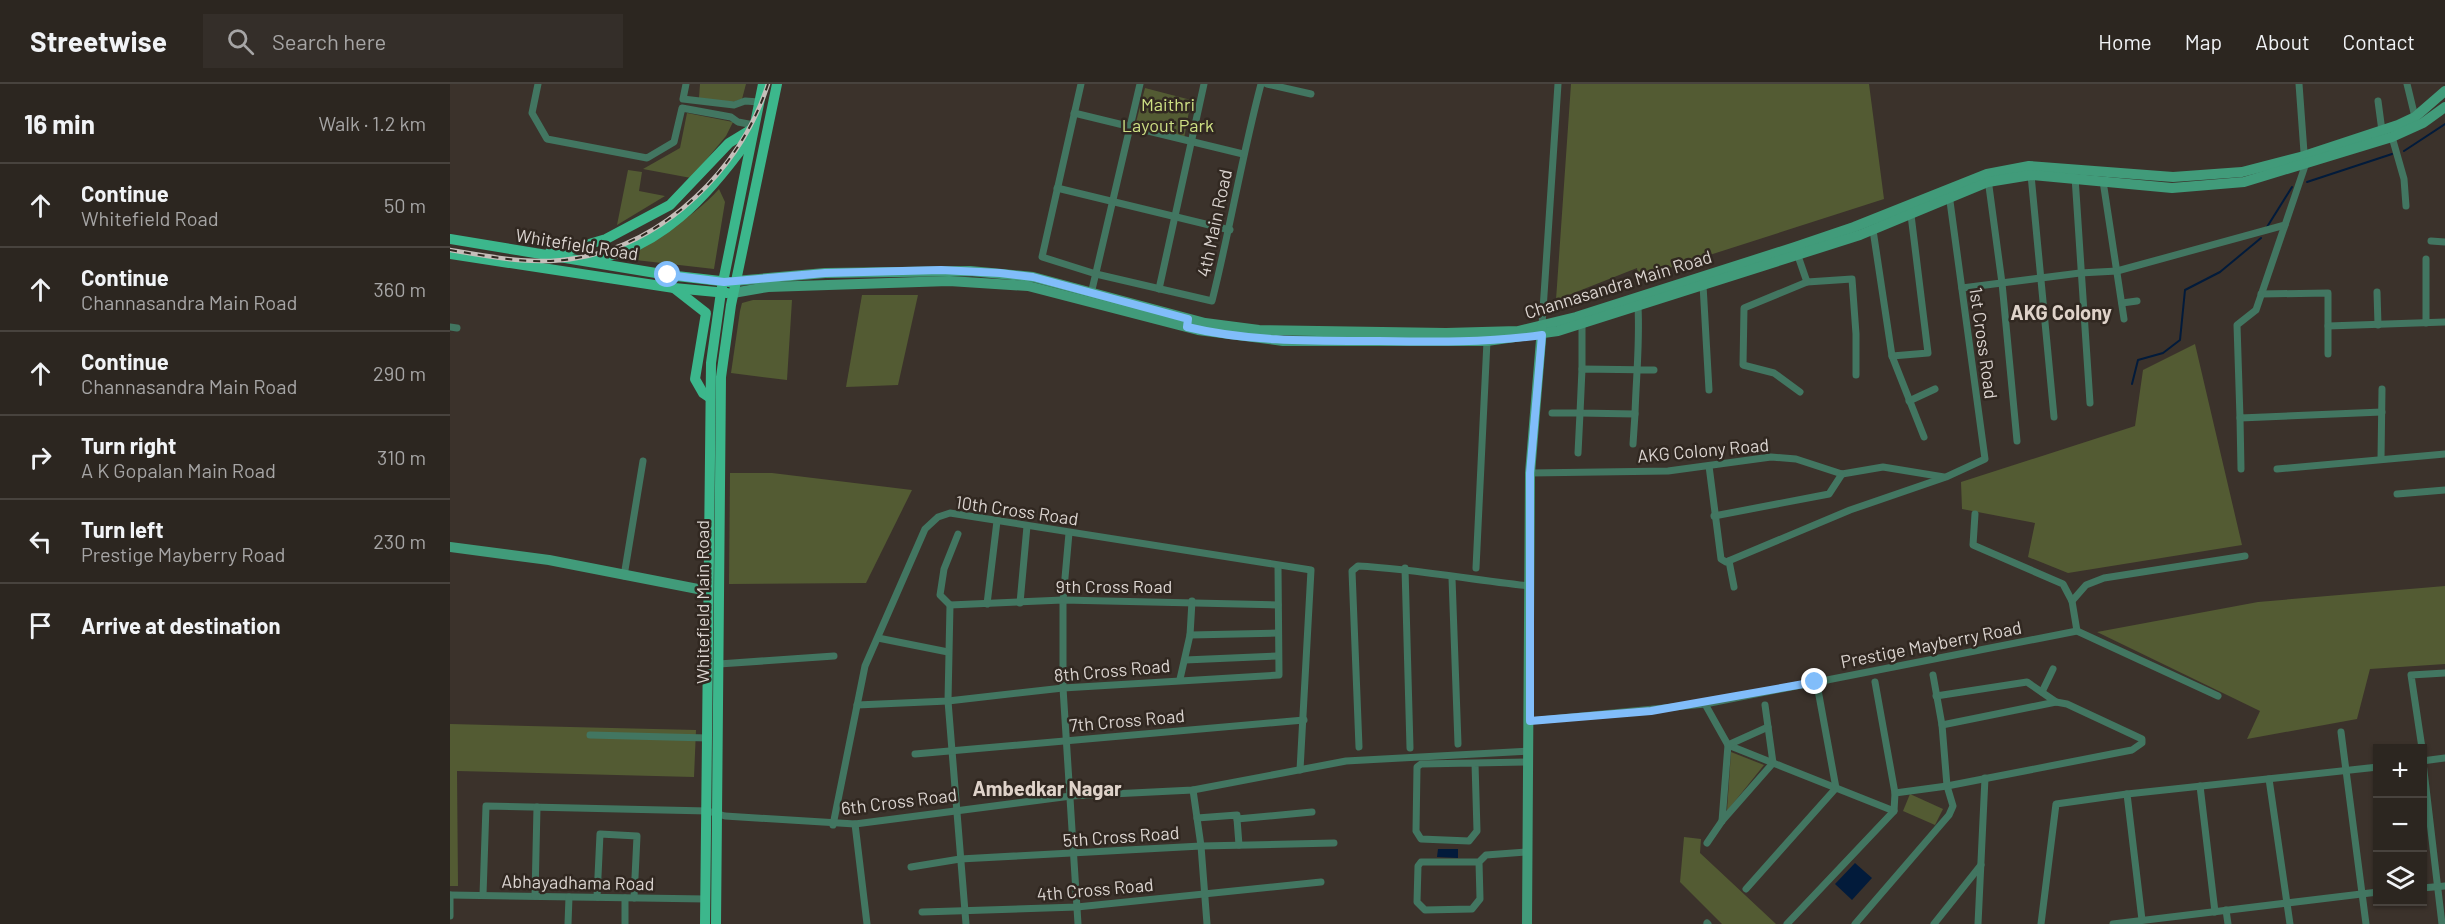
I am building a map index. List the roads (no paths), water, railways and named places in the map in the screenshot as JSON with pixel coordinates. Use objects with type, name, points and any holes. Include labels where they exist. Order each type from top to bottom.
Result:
[{"type":"main road","points":[[728,287],[752,130],[763,84]]},
{"type":"main road","points":[[728,287],[777,84]]},
{"type":"main road","name":"Channasandra Main Road","points":[[2305,161],[2415,117],[2445,91]]},
{"type":"main road","name":"Channasandra Main Road","points":[[1030,282],[1234,336],[1283,340],[1487,341],[1582,324],[1638,307],[1797,251],[1854,227],[1988,178],[2029,166],[2075,174],[2103,182],[2172,188],[2222,180],[2241,172],[2305,161],[2392,137],[2423,123],[2445,107]]},
{"type":"main road","points":[[532,253],[569,250],[606,239],[640,222],[670,205],[729,142],[752,130]]},
{"type":"main road","points":[[579,261],[613,254],[640,243],[674,223],[719,179],[752,130]]},
{"type":"main road","name":"Channasandra Main Road","points":[[1988,178],[2075,174],[2222,180]]},
{"type":"main road","name":"Channasandra Main Road","points":[[728,287],[929,281],[1030,282],[1091,294],[1187,323],[1283,332],[1489,333],[1542,330],[1797,251],[1873,230],[1911,215],[1949,193]]},
{"type":"main road","name":"Whitefield Road","points":[[450,239],[728,287]]},
{"type":"main road","name":"Whitefield Road","points":[[450,254],[674,288],[728,287]]},
{"type":"main road","name":"Whitefield Main Road","points":[[716,924],[708,738],[709,397],[711,363],[728,287]]},
{"type":"main road","name":"Whitefield Main Road","points":[[705,924],[719,664],[721,376],[728,287]]},
{"type":"main road","points":[[674,288],[706,313],[695,379],[703,393],[709,397]]},
{"type":"main road","points":[[1527,924],[1530,473],[1542,330]]},
{"type":"main road","points":[[708,579],[712,571],[713,521]]},
{"type":"main road","points":[[450,546],[549,560],[708,591]]},
{"type":"street","points":[[537,84],[532,113],[547,139],[647,158],[674,142],[686,84]]},
{"type":"street","points":[[1081,84],[1057,188],[1230,230]]},
{"type":"street","points":[[1091,294],[1140,84]]},
{"type":"street","points":[[1159,289],[1204,84]]},
{"type":"street","name":"4th Main Road","points":[[1057,188],[1042,257],[1095,276],[1212,301],[1230,230],[1243,154],[1261,84]]},
{"type":"street","points":[[1266,84],[1311,94]]},
{"type":"street","points":[[1542,330],[1558,84]]},
{"type":"street","points":[[2241,469],[2237,325],[2256,310],[2305,161],[2298,84]]},
{"type":"street","points":[[2407,84],[2415,117]]},
{"type":"street","points":[[683,99],[734,105],[745,101],[759,102]]},
{"type":"street","points":[[2378,101],[2382,131]]},
{"type":"street","points":[[731,117],[734,105]]},
{"type":"street","points":[[682,108],[731,117],[752,130]]},
{"type":"street","points":[[1074,113],[1243,154]]},
{"type":"street","points":[[2392,137],[2404,179],[2406,206]]},
{"type":"street","points":[[2075,174],[2090,403]]},
{"type":"street","points":[[2031,175],[2054,417]]},
{"type":"street","points":[[1988,178],[2002,283],[2017,441]]},
{"type":"street","points":[[2103,182],[2124,319]]},
{"type":"street","name":"1st Cross Road","points":[[1946,477],[1985,459],[1949,193]]},
{"type":"street","points":[[1892,356],[1928,353],[1911,215]]},
{"type":"street","points":[[1962,288],[2080,273],[2117,271],[2285,225]]},
{"type":"street","points":[[1873,230],[1892,356],[1924,437]]},
{"type":"street","points":[[2431,241],[2445,242]]},
{"type":"street","points":[[1797,251],[1807,282]]},
{"type":"street","points":[[2426,259],[2426,323]]},
{"type":"street","points":[[1800,392],[1774,373],[1743,365],[1744,308],[1807,282],[1852,279],[1856,375]]},
{"type":"street","points":[[1703,285],[1709,390]]},
{"type":"street","points":[[2377,292],[2378,325]]},
{"type":"street","points":[[2261,294],[2328,293],[2328,354]]},
{"type":"street","points":[[2122,303],[2137,301]]},
{"type":"street","points":[[1633,444],[1638,307]]},
{"type":"street","points":[[2328,326],[2445,322]]},
{"type":"street","points":[[1578,453],[1582,324]]},
{"type":"street","points":[[1476,568],[1487,341]]},
{"type":"street","points":[[1582,369],[1654,370]]},
{"type":"street","points":[[1909,401],[1935,389]]},
{"type":"street","points":[[2381,459],[2382,389]]},
{"type":"street","points":[[2240,418],[2382,412]]},
{"type":"street","points":[[1552,413],[1635,414]]},
{"type":"street","points":[[2277,469],[2445,454]]},
{"type":"street","name":"AKG Colony Road","points":[[1530,473],[1668,471],[1771,457],[1796,459],[1842,474],[1884,466],[1946,477]]},
{"type":"street","points":[[624,576],[643,461]]},
{"type":"street","points":[[1709,466],[1721,559],[1729,561],[1850,510],[1946,477]]},
{"type":"street","points":[[1714,516],[1829,494],[1842,474]]},
{"type":"street","points":[[2397,494],[2445,489]]},
{"type":"street","name":"10th Cross Road","points":[[833,825],[865,666],[931,522],[950,513],[1311,570],[1304,720]]},
{"type":"street","points":[[1975,514],[1972,545],[2063,584],[2072,601],[2077,631],[2218,696]]},
{"type":"street","points":[[987,604],[998,521]]},
{"type":"street","points":[[1020,603],[1027,526]]},
{"type":"street","points":[[1069,532],[1063,600],[1063,688],[1078,924]]},
{"type":"street","points":[[958,534],[941,580],[940,595],[950,605],[948,701],[966,924]]},
{"type":"street","points":[[2072,601],[2086,585],[2104,578],[2245,556]]},
{"type":"street","points":[[1729,561],[1734,587]]},
{"type":"street","points":[[1185,660],[1278,656],[1278,566]]},
{"type":"street","points":[[1359,747],[1352,571],[1358,566],[1405,568],[1452,578],[1530,586]]},
{"type":"street","points":[[1405,568],[1410,748]]},
{"type":"street","points":[[1452,578],[1458,744]]},
{"type":"street","name":"9th Cross Road","points":[[950,605],[1063,600],[1278,604]]},
{"type":"street","points":[[1180,679],[1190,635],[1192,601]]},
{"type":"street","name":"Prestige Mayberry Road","points":[[1530,721],[1705,704],[2077,631]]},
{"type":"street","points":[[1190,635],[1278,633]]},
{"type":"street","points":[[878,638],[948,652]]},
{"type":"street","points":[[719,664],[834,656]]},
{"type":"street","name":"8th Cross Road","points":[[857,705],[948,701],[1063,688],[1180,679],[1278,675],[1278,656]]},
{"type":"street","points":[[2042,692],[2053,669]]},
{"type":"street","points":[[2421,744],[2411,675],[2445,673]]},
{"type":"street","points":[[1855,924],[1949,815],[1953,806],[1947,786],[1942,725],[1933,675]]},
{"type":"street","points":[[1787,924],[1894,811],[1895,793],[1875,682]]},
{"type":"street","points":[[1936,696],[2026,682],[2056,702]]},
{"type":"street","points":[[1818,690],[1836,788]]},
{"type":"street","points":[[1895,793],[1947,786],[2132,750],[2142,743],[2142,739],[2067,704],[2056,702],[1942,725]]},
{"type":"street","points":[[1705,704],[1728,745],[1722,821]]},
{"type":"street","points":[[1707,843],[1722,821],[1773,763],[1765,705]]},
{"type":"street","points":[[1300,770],[1304,720]]},
{"type":"street","name":"7th Cross Road","points":[[915,754],[1304,720]]},
{"type":"street","points":[[1728,745],[1768,727]]},
{"type":"street","points":[[2341,732],[2348,771],[2366,924]]},
{"type":"street","points":[[590,735],[708,738]]},
{"type":"street","points":[[1728,745],[1894,811]]},
{"type":"street","points":[[1475,763],[1477,831],[1474,838],[1469,841],[1421,839],[1416,831],[1417,767],[1528,756]]},
{"type":"street","name":"6th Cross Road","points":[[483,896],[486,806],[712,812],[833,825],[855,824],[1071,796],[1193,790],[1346,761],[1528,756]]},
{"type":"street","points":[[2427,758],[2445,758]]},
{"type":"street","points":[[2041,924],[2056,804],[2127,794],[2373,768]]},
{"type":"street","points":[[1978,924],[1985,778]]},
{"type":"street","points":[[2270,779],[2290,924]]},
{"type":"street","points":[[2200,786],[2215,912]]},
{"type":"street","points":[[2427,786],[2441,886],[2442,924]]},
{"type":"street","points":[[1746,889],[1836,788]]},
{"type":"street","points":[[1193,790],[1202,846],[1207,924]]},
{"type":"street","points":[[2127,794],[2142,920]]},
{"type":"street","points":[[535,896],[537,807]]},
{"type":"street","points":[[1237,819],[1312,812]]},
{"type":"street","points":[[1197,818],[1237,815],[1239,845]]},
{"type":"street","points":[[855,824],[867,924]]},
{"type":"street","points":[[597,897],[600,834],[637,836],[634,898]]},
{"type":"street","name":"5th Cross Road","points":[[911,867],[960,859],[1202,846],[1334,843]]},
{"type":"street","points":[[1479,862],[1480,899],[1472,909],[1425,910],[1417,902],[1418,866],[1421,862],[1479,862],[1486,855],[1527,852]]},
{"type":"street","points":[[1934,924],[1982,864]]},
{"type":"street","name":"4th Cross Road","points":[[922,912],[965,913],[1077,907],[1321,882]]},
{"type":"street","points":[[2113,924],[2373,893]]},
{"type":"street","points":[[450,895],[450,915]]},
{"type":"street","name":"Abhayadhama Road","points":[[450,895],[706,899]]},
{"type":"street","points":[[568,924],[569,897]]},
{"type":"street","points":[[625,898],[625,924]]},
{"type":"street","points":[[2226,910],[2228,924]]},
{"type":"water","points":[[1438,849],[1458,849],[1458,858],[1437,857]]},
{"type":"water","points":[[1855,863],[1872,878],[1852,900],[1835,884]]},
{"type":"waterway","points":[[2404,151],[2445,124]]},
{"type":"waterway","points":[[2307,182],[2392,154]]},
{"type":"waterway","points":[[2267,227],[2292,187]]},
{"type":"waterway","points":[[2132,384],[2138,360],[2163,353],[2180,340],[2185,290],[2220,272],[2261,238]]},
{"type":"railway","points":[[450,250],[514,260],[561,260],[610,250],[641,236],[669,219],[696,197],[719,172],[739,145],[756,115],[768,84]]},
{"type":"district","name":"AKG Colony","points":[[2061,312]]},
{"type":"district","name":"Ambedkar Nagar","points":[[1047,788]]},
{"type":"park label","name":"Maithri Layout Park","points":[[1168,114]]}]
